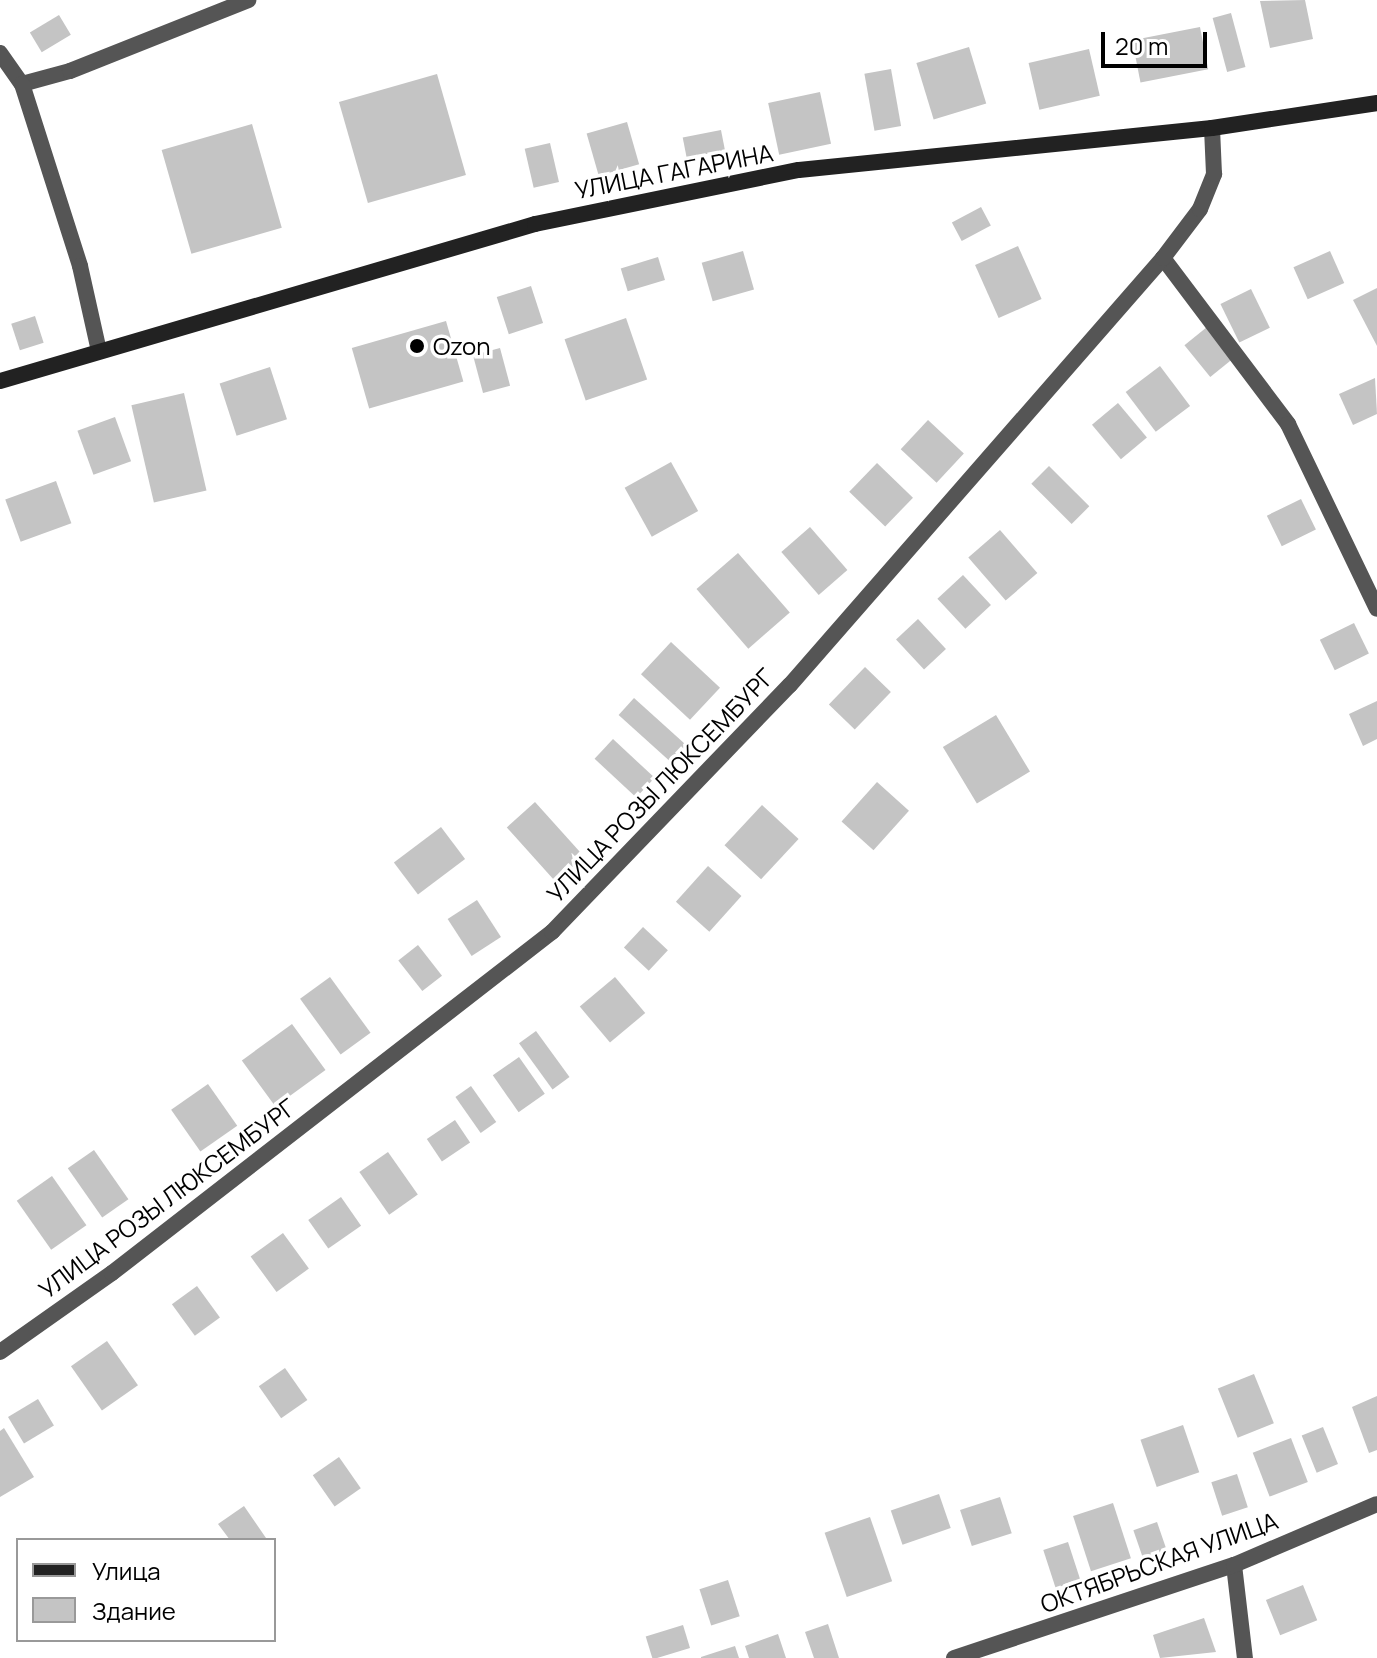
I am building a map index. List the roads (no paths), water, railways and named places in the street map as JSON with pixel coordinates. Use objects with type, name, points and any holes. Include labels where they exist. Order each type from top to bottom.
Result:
[{"type":"main road","name":"УЛИЦА ГАГАРИНА","points":[[0,381],[535,224],[799,170],[1212,128],[1377,103]]},
{"type":"street","points":[[22,84],[70,71],[248,0]]},
{"type":"street","points":[[0,53],[22,84],[80,266],[99,351]]},
{"type":"street","name":"УЛИЦА РОЗЫ ЛЮКСЕМБУРГ","points":[[0,1352],[112,1273],[552,932],[790,685],[1163,258],[1200,209],[1214,174],[1212,128]]},
{"type":"street","points":[[1163,258],[1288,424],[1377,609]]},
{"type":"street","name":"ОКТЯБРЬСКАЯ УЛИЦА","points":[[954,1658],[1234,1565],[1377,1504]]},
{"type":"street","points":[[1234,1565],[1245,1658]]},
{"type":"place","name":"Ozon","points":[[417,346]]}]
